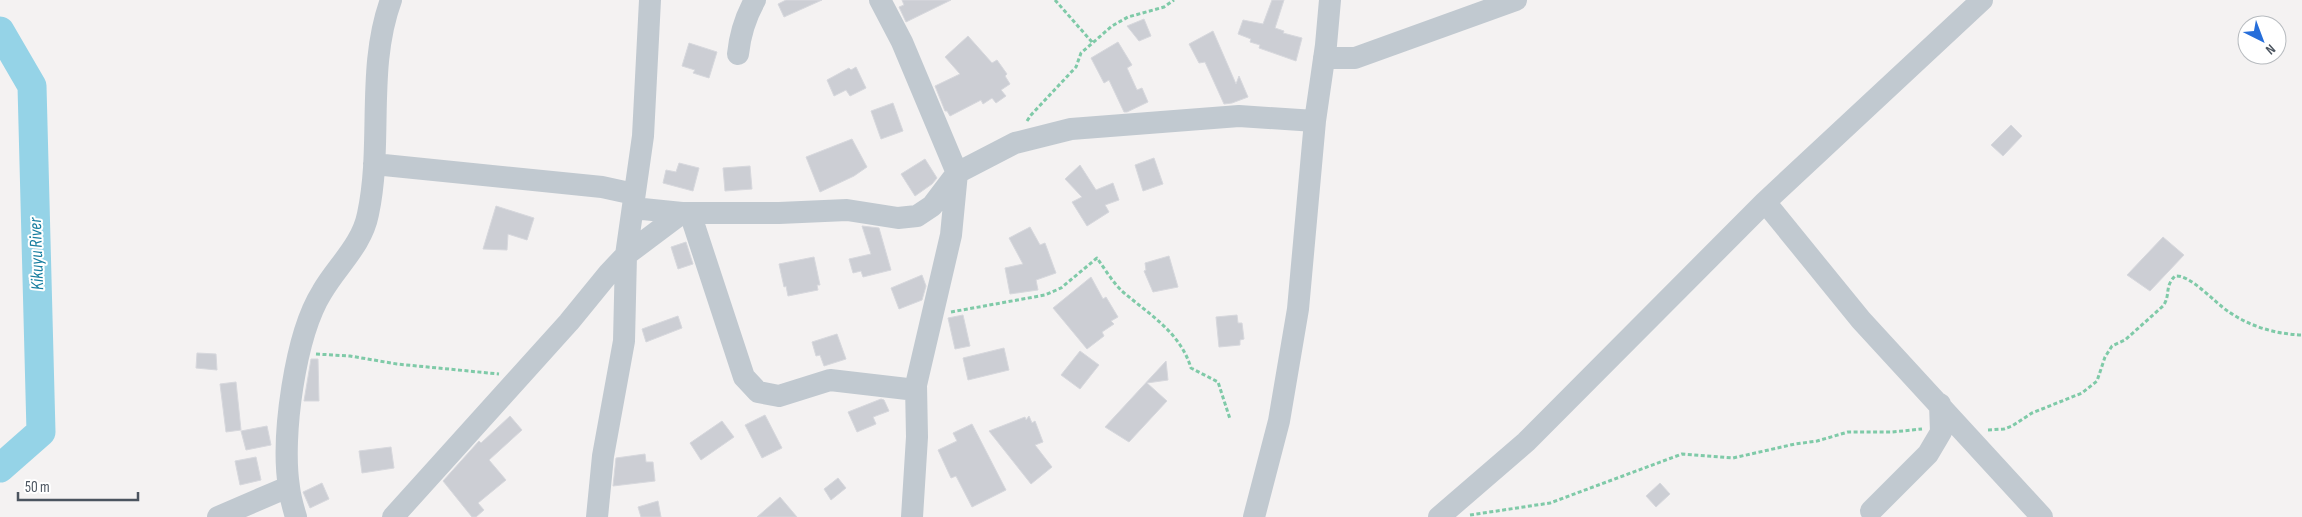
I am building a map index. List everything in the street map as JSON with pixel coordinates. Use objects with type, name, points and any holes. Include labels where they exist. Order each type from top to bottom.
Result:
[{"type":"street","points":[[296,517],[288,486],[287,446],[297,353],[320,293],[365,229],[369,213],[374,164],[379,54],[382,28],[391,0]]},
{"type":"street","points":[[597,517],[603,456],[624,341],[626,255],[644,136],[650,0]]},
{"type":"street","points":[[738,54],[746,17],[755,0]]},
{"type":"street","points":[[880,0],[902,42],[957,173],[951,235],[916,390],[912,517]]},
{"type":"street","points":[[1254,517],[1279,422],[1298,310],[1315,121],[1330,0]]},
{"type":"street","points":[[1324,58],[1355,58],[1516,0]]},
{"type":"street","points":[[1439,517],[1526,442],[1765,202],[1982,0]]},
{"type":"street","points":[[374,164],[602,187],[633,201],[686,213],[779,213],[847,210],[898,218],[917,216],[932,206],[957,173],[1015,143],[1071,130],[1239,116],[1315,121]]},
{"type":"street","points":[[1765,202],[1861,320],[2042,517]]},
{"type":"street","points":[[393,517],[626,255],[686,213]]},
{"type":"street","points":[[686,213],[744,377],[758,392],[779,396],[830,380],[916,390]]},
{"type":"street","points":[[1871,512],[1928,454],[1940,432],[1940,404]]},
{"type":"street","points":[[218,517],[288,486]]},
{"type":"path","points":[[1055,0],[1092,42]]},
{"type":"path","points":[[1015,143],[1031,114],[1076,67],[1081,53],[1092,42],[1112,26],[1128,17],[1164,7],[1174,0]]},
{"type":"path","points":[[933,315],[1046,295],[1061,288],[1097,258],[1122,290],[1164,324],[1186,352],[1191,368],[1218,382],[1230,419]]},
{"type":"path","points":[[1964,431],[2004,429],[2032,413],[2082,393],[2098,381],[2105,357],[2112,346],[2125,340],[2167,301],[2169,282],[2175,276],[2187,278],[2229,313],[2263,329],[2278,333],[2302,335]]},
{"type":"path","points":[[297,353],[350,356],[397,364],[519,377]]},
{"type":"path","points":[[1469,515],[1550,504],[1682,454],[1725,459],[1818,441],[1856,431],[1892,432],[1926,429],[1940,432]]},
{"type":"building","points":[[786,0],[822,0],[784,17],[778,4]]},
{"type":"building","points":[[902,0],[951,0],[906,22],[899,7],[904,5]]},
{"type":"building","points":[[1272,0],[1284,0],[1275,28],[1284,31],[1283,33],[1302,38],[1296,61],[1259,48],[1260,45],[1250,42],[1251,39],[1238,34],[1243,20],[1263,24]]},
{"type":"building","points":[[1144,19],[1151,36],[1139,41],[1127,26]]},
{"type":"building","points":[[1213,31],[1236,84],[1239,76],[1248,97],[1224,104],[1205,62],[1199,63],[1189,44]]},
{"type":"building","points":[[968,36],[992,63],[997,60],[1007,74],[1005,76],[1010,84],[1001,90],[1006,96],[996,103],[992,98],[983,104],[981,100],[950,116],[945,111],[935,86],[960,74],[945,57]]},
{"type":"building","points":[[1118,42],[1132,65],[1127,68],[1137,90],[1142,88],[1148,102],[1127,112],[1124,112],[1109,80],[1104,83],[1091,58]]},
{"type":"building","points":[[689,43],[717,52],[709,78],[693,73],[695,70],[682,66]]},
{"type":"building","points":[[856,67],[866,88],[850,96],[846,90],[834,96],[827,80],[849,68],[851,70]]},
{"type":"building","points":[[893,103],[903,131],[881,139],[871,111]]},
{"type":"building","points":[[2011,125],[2022,136],[2003,156],[1991,145]]},
{"type":"building","points":[[852,139],[867,167],[854,176],[820,192],[806,157]]},
{"type":"building","points":[[1154,158],[1163,184],[1143,191],[1135,165]]},
{"type":"building","points":[[925,159],[937,178],[915,196],[901,174]]},
{"type":"building","points":[[679,163],[699,168],[693,191],[663,183],[666,170],[676,172]]},
{"type":"building","points":[[1080,165],[1096,190],[1113,183],[1119,200],[1105,205],[1109,212],[1087,226],[1072,202],[1082,197],[1065,179]]},
{"type":"building","points":[[750,166],[752,189],[725,191],[723,168]]},
{"type":"building","points":[[496,206],[534,218],[527,240],[508,234],[507,250],[483,249]]},
{"type":"building","points":[[862,226],[879,228],[891,270],[863,277],[861,271],[853,273],[849,259],[871,254]]},
{"type":"building","points":[[1030,227],[1040,245],[1045,243],[1056,273],[1036,280],[1038,290],[1010,294],[1005,268],[1023,264],[1009,238]]},
{"type":"building","points":[[2163,237],[2184,255],[2150,291],[2127,275]]},
{"type":"building","points":[[686,242],[693,264],[678,269],[671,247]]},
{"type":"building","points":[[1169,256],[1178,287],[1153,292],[1144,271],[1146,270],[1145,263]]},
{"type":"building","points":[[814,257],[820,285],[817,285],[818,290],[788,296],[779,264]]},
{"type":"building","points":[[922,275],[926,286],[922,300],[899,309],[891,288]]},
{"type":"building","points":[[1091,277],[1103,299],[1106,297],[1118,317],[1111,321],[1114,324],[1102,332],[1104,336],[1087,349],[1053,308]]},
{"type":"building","points":[[963,315],[970,346],[955,349],[948,318]]},
{"type":"building","points":[[1237,315],[1238,323],[1242,323],[1244,339],[1240,340],[1240,345],[1219,347],[1216,317]]},
{"type":"building","points":[[678,316],[682,328],[646,342],[642,329]]},
{"type":"building","points":[[837,334],[846,359],[824,366],[820,355],[816,356],[812,342]]},
{"type":"building","points":[[1004,348],[1009,370],[968,380],[963,358]]},
{"type":"building","points":[[1080,351],[1099,365],[1080,389],[1061,375]]},
{"type":"building","points":[[197,353],[216,354],[217,370],[196,368]]},
{"type":"building","points":[[311,359],[318,359],[319,401],[304,401]]},
{"type":"building","points":[[1166,361],[1168,380],[1147,383],[1167,401],[1129,442],[1105,427]]},
{"type":"building","points":[[236,382],[241,430],[226,432],[220,384]]},
{"type":"building","points":[[881,399],[884,400],[889,411],[873,417],[876,424],[857,432],[848,412]]},
{"type":"building","points":[[765,415],[782,448],[762,458],[745,425]]},
{"type":"building","points":[[510,416],[522,430],[489,460],[506,480],[478,503],[484,510],[476,517],[472,517],[443,481],[479,441],[481,443]]},
{"type":"building","points":[[1029,416],[1032,423],[1035,421],[1043,442],[1035,445],[1052,467],[1031,484],[989,431],[1025,417],[1026,420]]},
{"type":"building","points":[[722,421],[734,437],[701,460],[690,443]]},
{"type":"building","points":[[972,424],[1006,490],[972,507],[956,476],[951,478],[938,450],[957,441],[953,433]]},
{"type":"building","points":[[267,426],[271,445],[246,450],[241,431]]},
{"type":"building","points":[[391,447],[394,468],[362,473],[359,451]]},
{"type":"building","points":[[645,454],[646,462],[653,462],[655,481],[613,486],[616,458]]},
{"type":"building","points":[[256,457],[261,480],[240,485],[235,461]]},
{"type":"building","points":[[838,478],[846,488],[831,500],[824,489]]},
{"type":"building","points":[[322,483],[329,499],[310,508],[303,492]]},
{"type":"building","points":[[1660,483],[1670,494],[1656,507],[1646,496]]},
{"type":"building","points":[[780,497],[797,517],[757,517]]},
{"type":"building","points":[[658,501],[661,517],[641,517],[638,507]]},
{"type":"waterway","name":"Kikuyu River","points":[[0,31],[32,86],[41,432],[0,468]]}]
